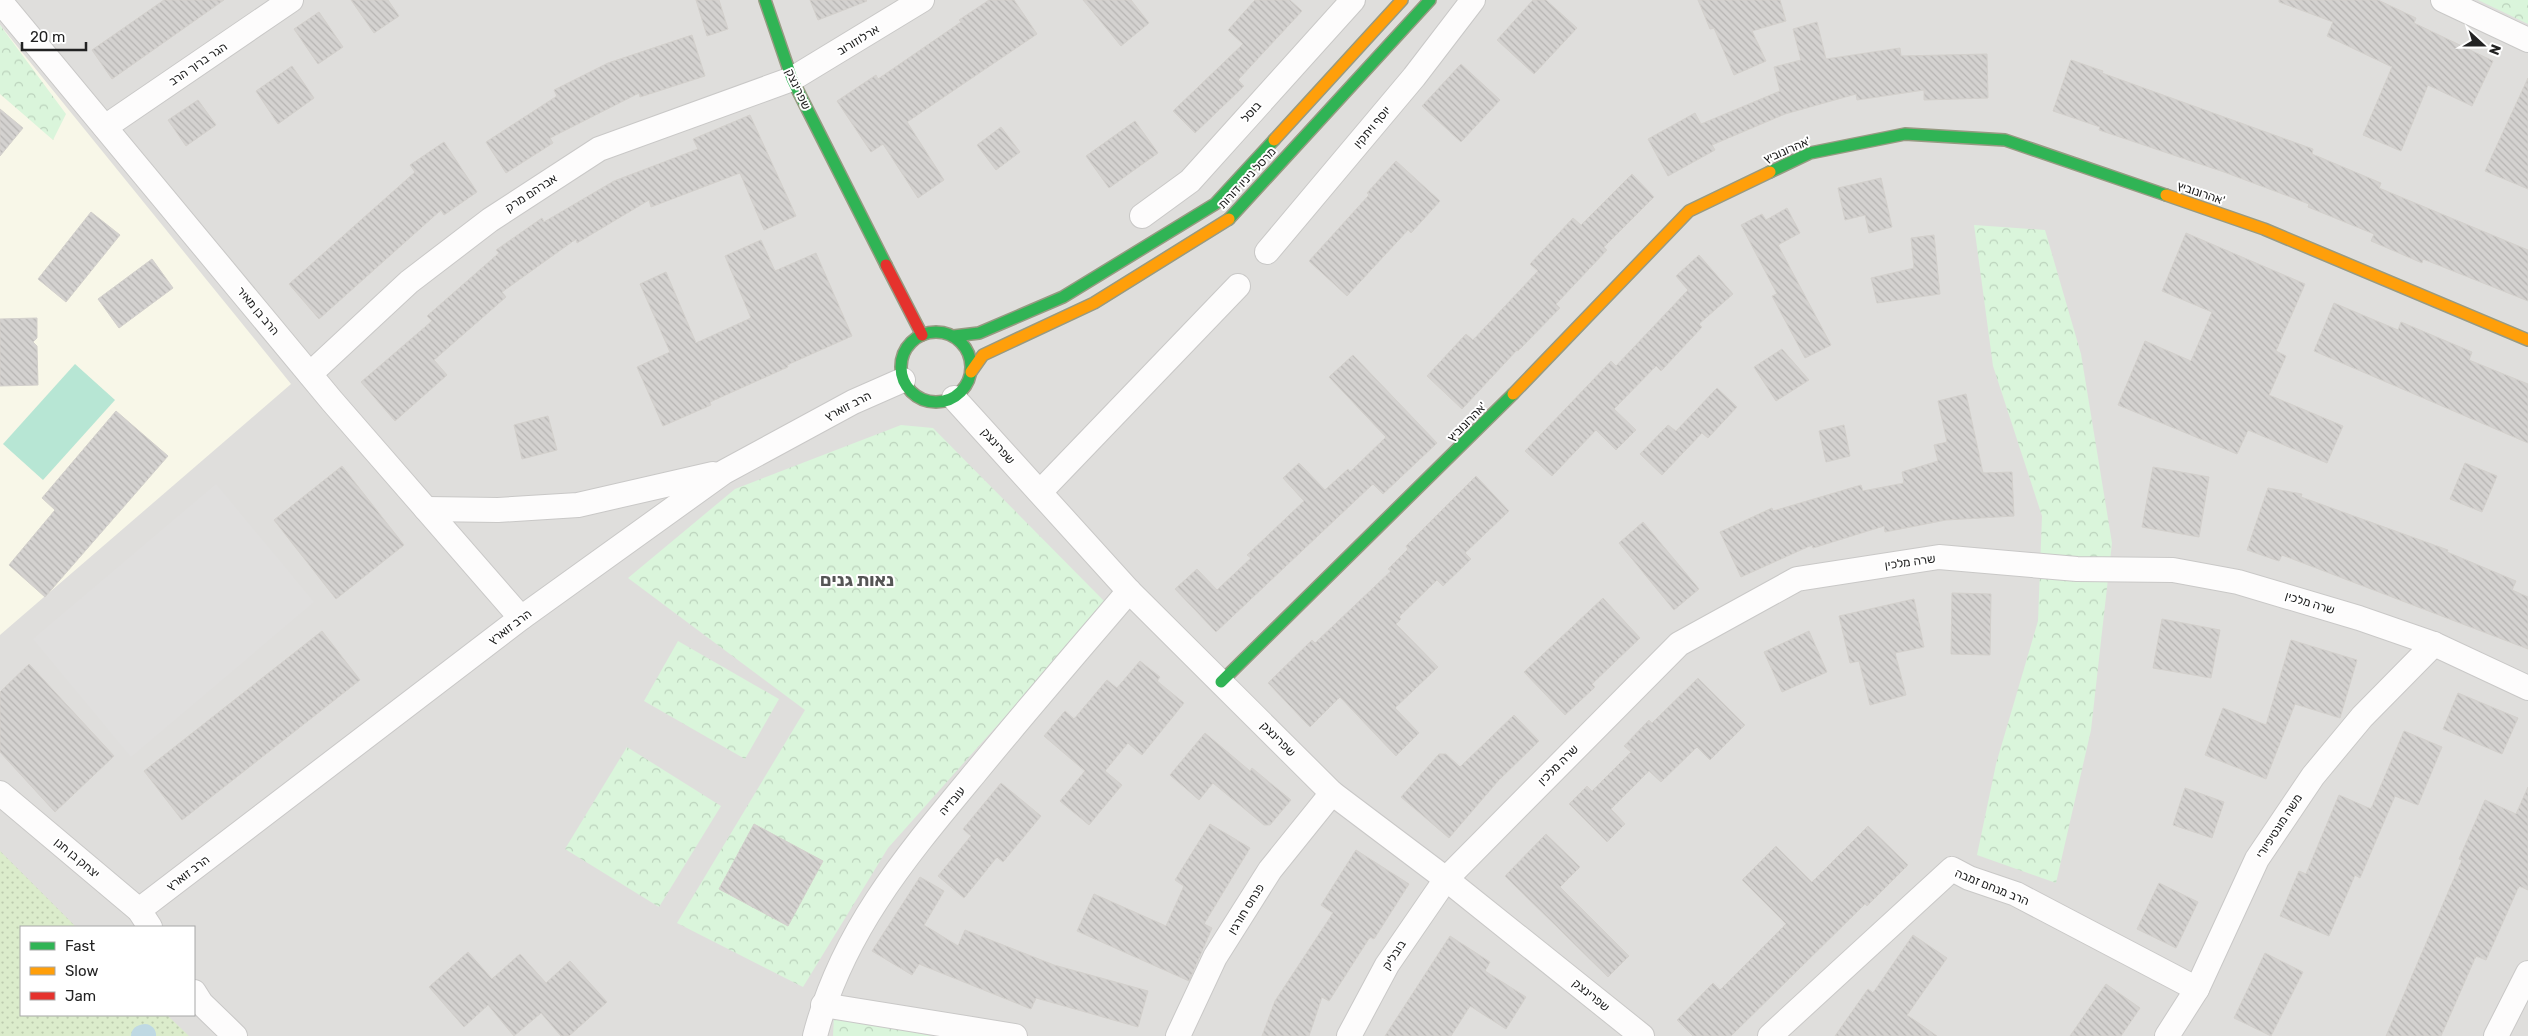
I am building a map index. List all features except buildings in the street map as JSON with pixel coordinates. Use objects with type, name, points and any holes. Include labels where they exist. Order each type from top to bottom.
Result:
[{"type":"street","name":"הגר ברוך הרב","points":[[105,127],[291,0]]},
{"type":"street","name":"שפרינצק","points":[[765,0],[792,79],[922,335]]},
{"type":"street","name":"ארלוזורוב","points":[[792,79],[922,0]]},
{"type":"street","name":"בוסל","points":[[1142,216],[1190,181],[1353,0]]},
{"type":"street","name":"מרסל ניניו דורות","points":[[954,336],[979,333],[1063,297],[1215,204],[1402,0]]},
{"type":"street","name":"מרסל ניניו דורות","points":[[971,372],[983,355],[1094,303],[1230,218],[1430,0]]},
{"type":"street","name":"יוסף ויתקין","points":[[1267,252],[1414,77],[1473,0]]},
{"type":"street","points":[[2443,0],[2528,40]]},
{"type":"street","name":"הרב בן מאיר","points":[[0,1],[310,374],[521,618]]},
{"type":"street","name":"אברהם מרק","points":[[310,374],[416,276],[490,220],[599,149],[792,79]]},
{"type":"street","name":"אהרונוביץ'","points":[[1221,682],[1470,438],[1689,211],[1810,153],[1905,134],[2005,140],[2264,229],[2528,340]]},
{"type":"street","points":[[1040,492],[1238,286]]},
{"type":"street","points":[[932,332],[954,336],[968,351],[971,372],[966,387],[954,398],[943,402],[931,402],[919,398],[903,380],[901,367],[904,354],[911,342],[922,335],[932,332]]},
{"type":"street","name":"הרב זוארץ","points":[[145,919],[521,618],[724,472],[853,402],[903,380]]},
{"type":"street","name":"שפרינצק","points":[[954,398],[1129,591],[1332,793],[1446,879],[1642,1036]]},
{"type":"street","points":[[426,509],[498,510],[578,505],[724,472]]},
{"type":"street","name":"שרה מלכין","points":[[1446,879],[1679,644],[1797,579],[1939,557],[2077,570],[2173,570],[2238,582],[2359,618],[2434,644],[2528,688]]},
{"type":"street","name":"עובדיה","points":[[815,1036],[823,1005],[838,966],[873,906],[910,852],[1129,591]]},
{"type":"street","name":"משה מונטיפיורי","points":[[2167,1036],[2197,989],[2257,859],[2312,776],[2362,717],[2434,644]]},
{"type":"street","name":"יצחק בן חנן","points":[[0,793],[145,919]]},
{"type":"street","name":"פנחס חורגין","points":[[1178,1036],[1216,957],[1270,870],[1332,793]]},
{"type":"street","name":"הרב מנחם זמבה","points":[[1770,1036],[1952,868],[1969,878],[2016,894],[2197,989]]},
{"type":"street","name":"בובליק","points":[[1349,1036],[1387,965],[1446,879]]},
{"type":"street","points":[[2496,1036],[2528,973]]},
{"type":"street","points":[[195,993],[235,1036]]},
{"type":"street","points":[[823,1005],[1015,1036]]},
{"type":"shaded area","points":[[0,0],[2528,0],[2528,1036],[101,1036],[82,1016],[195,1016],[195,926],[20,926],[20,929],[0,929]]},
{"type":"shaded area","points":[[0,25],[291,384],[0,635]]},
{"type":"shaded area","points":[[216,484],[314,602],[131,757],[33,639]]},
{"type":"green space","points":[[2478,0],[2528,0],[2528,24]]},
{"type":"green space","points":[[0,25],[66,114],[53,140],[0,94]]},
{"type":"green space","points":[[1974,225],[2045,230],[2081,354],[2112,543],[2091,730],[2056,883],[1977,855],[1996,764],[2038,621],[2042,516],[1993,366]]},
{"type":"green space","points":[[75,364],[115,400],[43,480],[3,444]]},
{"type":"green space","points":[[901,425],[933,428],[1106,603],[888,848],[803,987],[677,923],[805,710],[628,578],[735,489]]},
{"type":"green space","points":[[678,641],[779,699],[745,759],[644,701]]},
{"type":"green space","points":[[627,747],[721,806],[659,907],[565,849]]},
{"type":"green space","points":[[0,851],[75,926],[20,926],[20,1016],[168,1016],[189,1036],[0,1036]]},
{"type":"green space","points":[[834,1016],[932,1036],[833,1036]]},
{"type":"traffic: fast","points":[[765,0],[792,79],[886,265]]},
{"type":"traffic: fast","points":[[1229,219],[1430,0]]},
{"type":"traffic: fast","points":[[1770,172],[1810,153],[1905,134],[2005,140],[2166,195]]},
{"type":"traffic: fast","points":[[954,336],[979,333],[1063,297],[1215,204],[1274,140]]},
{"type":"traffic: fast","points":[[936,332],[949,335],[961,342],[968,354],[971,367],[968,380],[961,392],[949,399],[936,402],[923,399],[911,392],[904,380],[901,367],[904,354],[911,342],[923,335],[936,332]]},
{"type":"traffic: fast","points":[[1221,682],[1513,394]]},
{"type":"traffic: slow","points":[[1274,140],[1402,0]]},
{"type":"traffic: slow","points":[[1513,394],[1689,211],[1770,172]]},
{"type":"traffic: slow","points":[[2166,195],[2264,229],[2528,340]]},
{"type":"traffic: slow","points":[[971,372],[983,355],[1094,303],[1229,219]]},
{"type":"traffic: jam","points":[[886,265],[922,335]]},
{"type":"district","name":"נאות גנים","points":[[857,580]]}]
